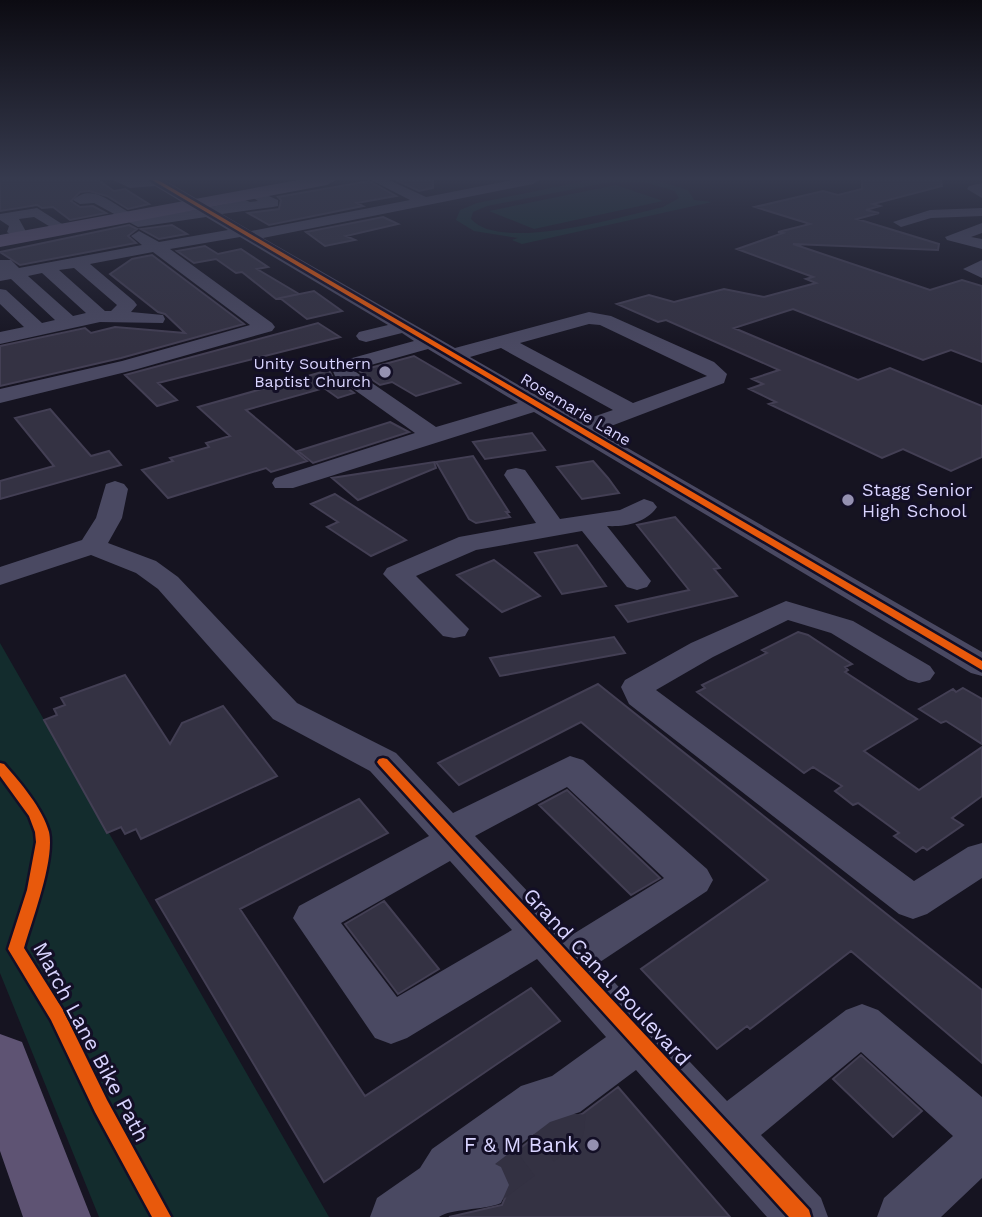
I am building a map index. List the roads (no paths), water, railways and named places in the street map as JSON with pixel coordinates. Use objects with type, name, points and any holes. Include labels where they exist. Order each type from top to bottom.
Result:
[{"type":"main road","points":[[0,1062],[57,1217]]},
{"type":"street","points":[[0,396],[127,366],[265,327],[157,248],[151,237]]},
{"type":"street","points":[[8,275],[157,248],[243,237]]},
{"type":"street","points":[[207,251],[247,237]]},
{"type":"street","name":"Rosemarie Lane","points":[[250,237],[982,666]]},
{"type":"street","points":[[952,237],[981,239]]},
{"type":"street","points":[[277,253],[306,241]]},
{"type":"street","points":[[0,259],[8,275],[69,323]]},
{"type":"street","points":[[77,262],[128,306],[108,316]]},
{"type":"street","points":[[982,265],[971,269],[982,273]]},
{"type":"street","points":[[46,268],[108,316]]},
{"type":"street","points":[[0,294],[38,330]]},
{"type":"street","points":[[1,336],[108,316],[156,319]]},
{"type":"street","points":[[453,355],[589,318],[604,320],[707,366],[717,374],[717,379],[580,429]]},
{"type":"street","points":[[366,336],[405,327]]},
{"type":"street","points":[[502,341],[631,411]]},
{"type":"street","points":[[432,342],[341,367],[342,372],[433,435]]},
{"type":"street","points":[[284,484],[538,404]]},
{"type":"street","points":[[516,475],[554,529]]},
{"type":"street","points":[[0,576],[92,546],[109,518],[116,489]]},
{"type":"street","points":[[454,629],[397,574],[469,543],[617,519],[634,515],[644,507],[691,494]]},
{"type":"street","points":[[598,520],[636,581]]},
{"type":"street","name":"Grand Canal Boulevard","points":[[92,546],[146,567],[168,583],[285,711],[383,762],[802,1217]]},
{"type":"street","points":[[842,627],[881,607]]},
{"type":"street","points":[[919,673],[842,627],[786,610],[702,650],[637,687],[641,696],[913,902],[982,858]]},
{"type":"street","points":[[570,769],[693,880],[554,948],[391,1024],[314,918],[570,769]]},
{"type":"street","points":[[725,1133],[862,1024],[982,1129]]},
{"type":"street","points":[[396,1217],[460,1186],[450,1167],[538,1102],[562,1105],[639,1040]]},
{"type":"street","points":[[904,1217],[982,1143]]},
{"type":"tunnel","points":[[483,1185],[561,1127],[562,1113]]},
{"type":"place","name":"Unity Southern Baptist Church","points":[[385,372]]},
{"type":"place","name":"Stagg Senior High School","points":[[848,500]]},
{"type":"place","name":"F & M Bank","points":[[593,1145]]}]
